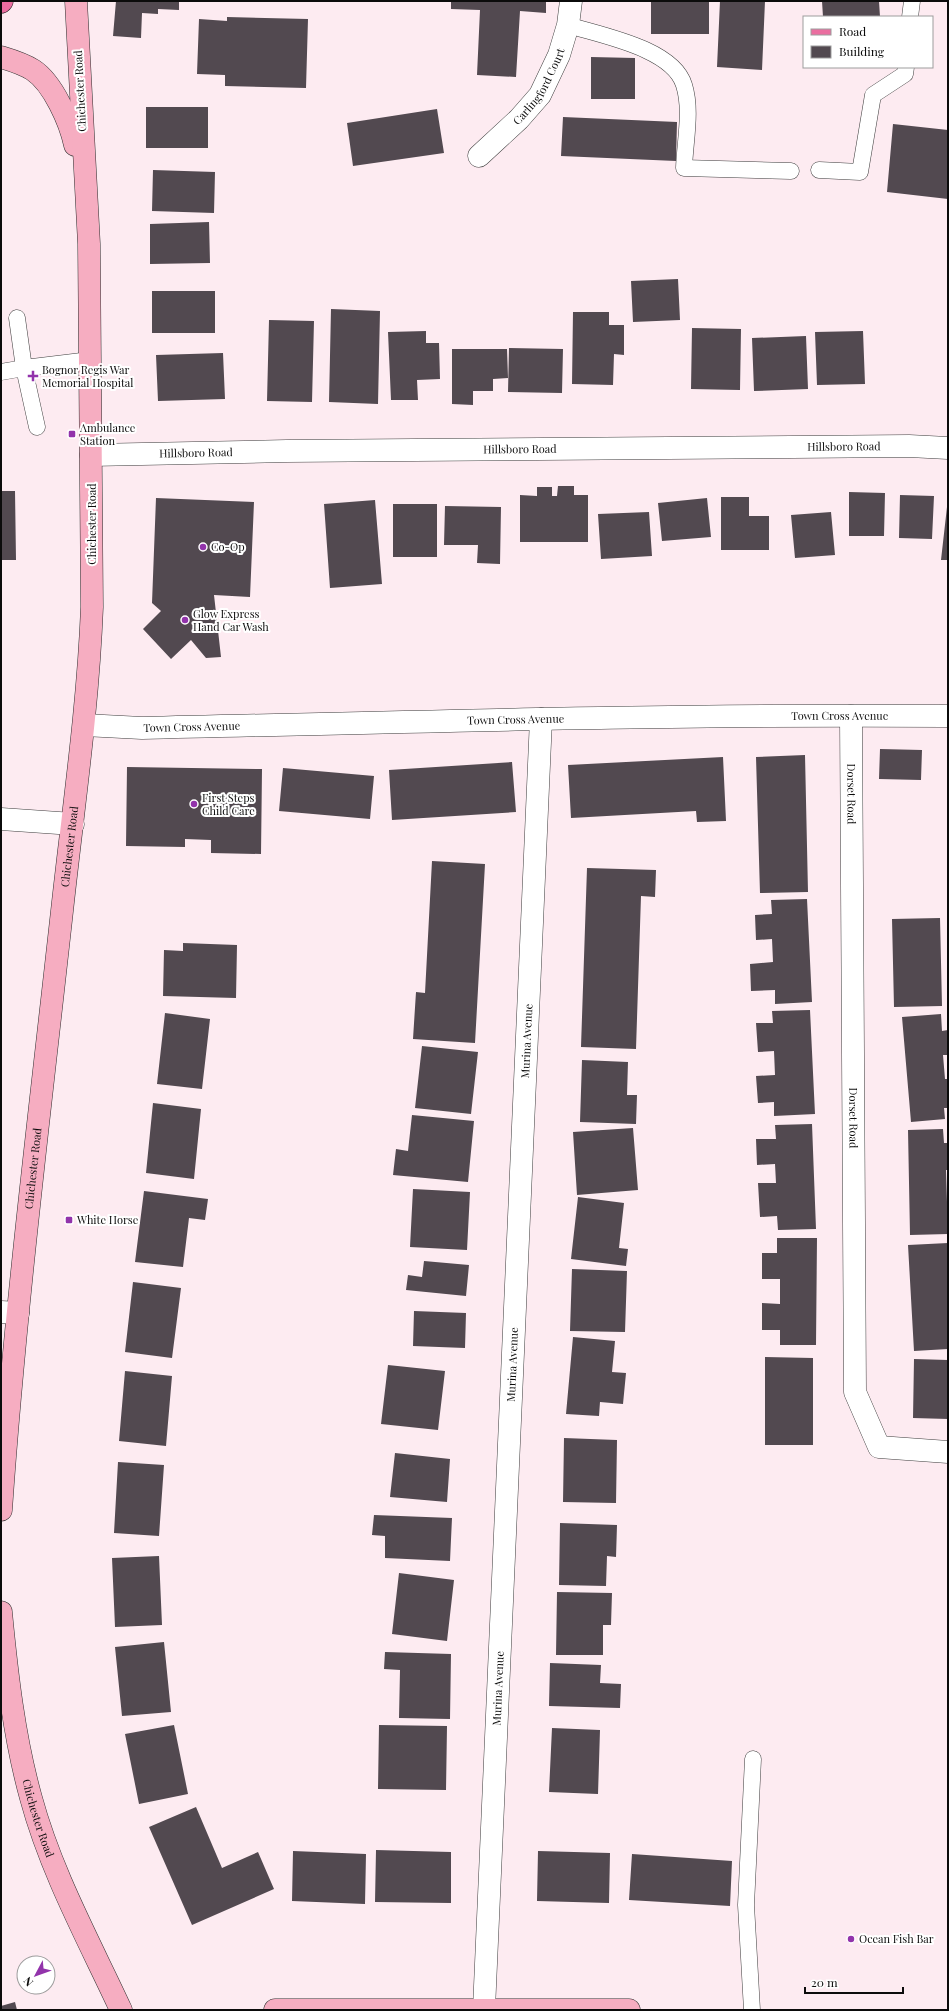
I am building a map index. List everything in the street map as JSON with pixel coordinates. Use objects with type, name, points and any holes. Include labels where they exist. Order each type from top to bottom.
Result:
[{"type":"main road","name":"Chichester Road","points":[[1,1510],[10,1312],[73,824],[84,725],[92,607],[92,455],[88,244],[76,1]]},
{"type":"main road","name":"Chichester Road","points":[[1,57],[33,70],[48,84],[71,127],[84,181]]},
{"type":"main road","name":"Chichester Road","points":[[1,1612],[7,1677],[19,1751],[31,1798],[57,1873],[122,2010]]},
{"type":"main road","points":[[275,2010],[629,2010]]},
{"type":"street","name":"Carlingford Court","points":[[479,156],[519,119],[540,95],[559,55],[568,25],[571,1]]},
{"type":"street","name":"Hillsboro Road","points":[[92,455],[303,450],[877,446],[948,448]]},
{"type":"street","name":"Dorset Road","points":[[851,716],[855,1392],[879,1447],[948,1452]]},
{"type":"street","name":"Town Cross Avenue","points":[[84,725],[142,728],[541,719],[948,716]]},
{"type":"street","name":"Murina Avenue","points":[[484,2009],[541,719]]},
{"type":"street","points":[[1,819],[73,824]]},
{"type":"lane","points":[[910,16],[912,1]]},
{"type":"lane","points":[[568,25],[630,43],[653,53],[671,66],[684,83],[687,101],[684,168],[791,171]]},
{"type":"lane","points":[[819,170],[860,172],[873,95],[905,74],[906,68]]},
{"type":"lane","points":[[17,318],[24,368],[37,427]]},
{"type":"lane","points":[[1,372],[90,360]]},
{"type":"lane","points":[[752,2010],[746,1905],[754,1758]]},
{"type":"building","points":[[116,1],[179,1],[179,10],[158,9],[158,14],[142,13],[141,38],[113,36]]},
{"type":"building","points":[[451,1],[546,1],[546,13],[520,11],[516,77],[477,75],[480,10],[451,9]]},
{"type":"building","points":[[651,1],[709,1],[709,34],[651,34]]},
{"type":"building","points":[[720,1],[765,1],[762,70],[717,67]]},
{"type":"building","points":[[822,1],[879,1],[880,16],[823,16]]},
{"type":"building","points":[[227,17],[308,19],[306,88],[225,86],[225,75],[197,74],[199,19],[227,21]]},
{"type":"building","points":[[591,57],[635,58],[635,99],[591,99]]},
{"type":"building","points":[[146,107],[208,107],[208,148],[146,148]]},
{"type":"building","points":[[437,109],[444,153],[353,166],[347,123]]},
{"type":"building","points":[[563,117],[677,122],[676,161],[561,156]]},
{"type":"building","points":[[893,124],[948,130],[948,199],[887,192]]},
{"type":"building","points":[[153,170],[215,172],[214,213],[152,211]]},
{"type":"building","points":[[209,222],[210,263],[150,264],[150,224]]},
{"type":"building","points":[[678,279],[680,320],[633,322],[631,281]]},
{"type":"building","points":[[152,291],[215,291],[215,333],[152,333]]},
{"type":"building","points":[[331,309],[380,311],[378,404],[329,402]]},
{"type":"building","points":[[573,312],[609,312],[609,325],[624,325],[624,355],[614,354],[613,385],[572,384]]},
{"type":"building","points":[[269,320],[314,321],[312,402],[267,401]]},
{"type":"building","points":[[692,328],[741,329],[740,390],[691,389]]},
{"type":"building","points":[[426,331],[426,343],[439,343],[440,379],[417,380],[418,400],[391,400],[388,332]]},
{"type":"building","points":[[863,331],[865,384],[817,385],[815,332]]},
{"type":"building","points":[[806,336],[808,389],[754,391],[752,338]]},
{"type":"building","points":[[509,348],[563,349],[562,393],[508,392]]},
{"type":"building","points":[[452,349],[507,349],[508,378],[493,379],[493,391],[473,391],[473,405],[452,404]]},
{"type":"building","points":[[223,353],[225,399],[158,401],[156,355]]},
{"type":"building","points":[[558,486],[574,486],[574,495],[588,495],[588,542],[520,542],[520,495],[537,496],[537,487],[552,487],[552,496],[557,496]]},
{"type":"building","points":[[1,491],[15,491],[16,560],[1,560]]},
{"type":"building","points":[[849,492],[885,493],[884,536],[849,536]]},
{"type":"building","points":[[900,495],[934,496],[932,539],[899,538]]},
{"type":"building","points":[[721,497],[749,497],[749,516],[769,516],[769,550],[721,550]]},
{"type":"building","name":"Co-Op","points":[[156,498],[254,502],[250,597],[214,595],[221,657],[206,658],[191,640],[171,659],[143,629],[161,611],[152,603]]},
{"type":"building","points":[[707,498],[711,537],[662,541],[658,503]]},
{"type":"building","points":[[375,500],[382,584],[330,588],[324,504]]},
{"type":"building","points":[[393,504],[437,504],[437,557],[393,557]]},
{"type":"building","points":[[445,506],[501,507],[500,564],[477,563],[478,545],[444,545]]},
{"type":"building","points":[[947,507],[948,560],[941,560]]},
{"type":"building","points":[[649,512],[652,556],[601,559],[598,514]]},
{"type":"building","points":[[831,512],[835,555],[795,558],[791,515]]},
{"type":"building","points":[[880,749],[922,750],[921,780],[879,779]]},
{"type":"building","points":[[805,755],[808,892],[760,893],[756,757]]},
{"type":"building","points":[[723,757],[726,821],[697,822],[696,811],[571,818],[568,765]]},
{"type":"building","points":[[512,762],[516,812],[392,820],[389,770]]},
{"type":"building","name":"First Steps Child Care","points":[[127,767],[262,769],[261,854],[211,853],[211,840],[185,839],[185,847],[126,846]]},
{"type":"building","points":[[283,768],[374,776],[370,819],[279,811]]},
{"type":"building","points":[[432,861],[485,864],[475,1043],[413,1039],[416,992],[425,993]]},
{"type":"building","points":[[587,868],[656,870],[655,897],[641,896],[636,1049],[581,1047]]},
{"type":"building","points":[[807,899],[812,1002],[775,1004],[775,990],[751,991],[750,964],[773,962],[772,939],[756,940],[755,915],[772,914],[771,900]]},
{"type":"building","points":[[940,918],[942,1006],[894,1007],[892,919]]},
{"type":"building","points":[[183,943],[237,945],[236,998],[163,996],[164,950],[183,951]]},
{"type":"building","points":[[810,1010],[815,1114],[774,1116],[774,1102],[758,1103],[756,1076],[775,1075],[774,1051],[758,1052],[756,1023],[773,1023],[772,1011]]},
{"type":"building","points":[[165,1013],[210,1019],[202,1089],[157,1084]]},
{"type":"building","points":[[941,1014],[942,1031],[948,1030],[948,1055],[943,1055],[945,1079],[948,1079],[948,1108],[944,1108],[945,1119],[911,1122],[902,1017]]},
{"type":"building","points":[[422,1046],[478,1052],[471,1114],[415,1108]]},
{"type":"building","points":[[582,1060],[628,1062],[627,1095],[637,1095],[636,1124],[580,1122]]},
{"type":"building","points":[[153,1103],[201,1109],[194,1179],[146,1173]]},
{"type":"building","points":[[412,1115],[474,1121],[468,1182],[393,1175],[396,1149],[408,1151]]},
{"type":"building","points":[[812,1124],[816,1229],[778,1230],[777,1216],[760,1217],[758,1183],[776,1183],[775,1164],[757,1165],[756,1139],[776,1139],[775,1125]]},
{"type":"building","points":[[633,1128],[638,1190],[577,1195],[573,1132]]},
{"type":"building","points":[[943,1129],[944,1143],[948,1143],[948,1170],[946,1170],[948,1234],[910,1235],[908,1130]]},
{"type":"building","points":[[413,1189],[470,1192],[467,1250],[410,1247]]},
{"type":"building","points":[[144,1191],[208,1199],[205,1220],[189,1218],[183,1267],[135,1262]]},
{"type":"building","points":[[578,1197],[624,1203],[619,1248],[628,1249],[626,1266],[571,1259]]},
{"type":"building","points":[[777,1238],[817,1238],[816,1345],[780,1345],[780,1330],[762,1330],[762,1303],[780,1304],[780,1279],[762,1279],[762,1253],[777,1253]]},
{"type":"building","points":[[948,1243],[948,1349],[914,1351],[908,1245]]},
{"type":"building","points":[[424,1261],[469,1265],[466,1296],[406,1290],[408,1275],[422,1277]]},
{"type":"building","points":[[572,1269],[627,1271],[625,1332],[570,1331]]},
{"type":"building","points":[[133,1282],[181,1288],[172,1358],[125,1352]]},
{"type":"building","points":[[414,1311],[466,1313],[465,1348],[413,1346]]},
{"type":"building","points":[[573,1337],[615,1341],[612,1372],[626,1373],[623,1404],[600,1402],[599,1416],[566,1414]]},
{"type":"building","points":[[765,1357],[813,1358],[813,1445],[765,1445]]},
{"type":"building","points":[[914,1359],[948,1360],[948,1419],[913,1418]]},
{"type":"building","points":[[388,1365],[445,1371],[438,1430],[381,1424]]},
{"type":"building","points":[[125,1371],[172,1376],[166,1446],[119,1441]]},
{"type":"building","points":[[564,1438],[617,1440],[616,1503],[563,1502]]},
{"type":"building","points":[[395,1453],[450,1459],[447,1502],[390,1497]]},
{"type":"building","points":[[118,1462],[164,1465],[159,1536],[114,1533]]},
{"type":"building","points":[[374,1515],[452,1518],[450,1561],[385,1558],[385,1536],[372,1535]]},
{"type":"building","points":[[560,1523],[617,1525],[616,1557],[607,1556],[606,1586],[559,1585]]},
{"type":"building","points":[[159,1556],[162,1625],[115,1627],[112,1558]]},
{"type":"building","points":[[399,1573],[454,1580],[447,1641],[392,1634]]},
{"type":"building","points":[[557,1592],[612,1593],[611,1625],[603,1625],[603,1655],[556,1655]]},
{"type":"building","points":[[164,1642],[171,1712],[122,1716],[115,1647]]},
{"type":"building","points":[[385,1652],[451,1654],[450,1719],[399,1718],[400,1670],[384,1669]]},
{"type":"building","points":[[550,1663],[601,1665],[600,1683],[621,1684],[620,1708],[549,1706]]},
{"type":"building","points":[[174,1725],[188,1794],[139,1804],[125,1734]]},
{"type":"building","points":[[379,1725],[447,1726],[446,1790],[378,1789]]},
{"type":"building","points":[[552,1728],[600,1730],[598,1794],[549,1792]]},
{"type":"building","points":[[196,1807],[222,1868],[258,1852],[274,1889],[192,1925],[149,1827]]},
{"type":"building","points":[[376,1850],[451,1852],[451,1903],[375,1902]]},
{"type":"building","points":[[293,1851],[366,1854],[365,1904],[292,1901]]},
{"type":"building","points":[[538,1851],[610,1853],[609,1903],[537,1901]]},
{"type":"building","points":[[632,1854],[732,1861],[730,1906],[629,1900]]},
{"type":"building","points":[[15,2002],[17,2010],[1,2010],[1,2006]]},
{"type":"place","name":"Bognor Regis War Memorial Hospital","points":[[33,376]]},
{"type":"place","name":"Ambulance Station","points":[[72,434]]},
{"type":"place","name":"Co-Op","points":[[203,547]]},
{"type":"place","name":"Glow Express Hand Car Wash","points":[[185,620]]},
{"type":"place","name":"First Steps Child Care","points":[[194,804]]},
{"type":"place","name":"White Horse","points":[[69,1220]]},
{"type":"place","name":"Ocean Fish Bar","points":[[851,1939]]}]
